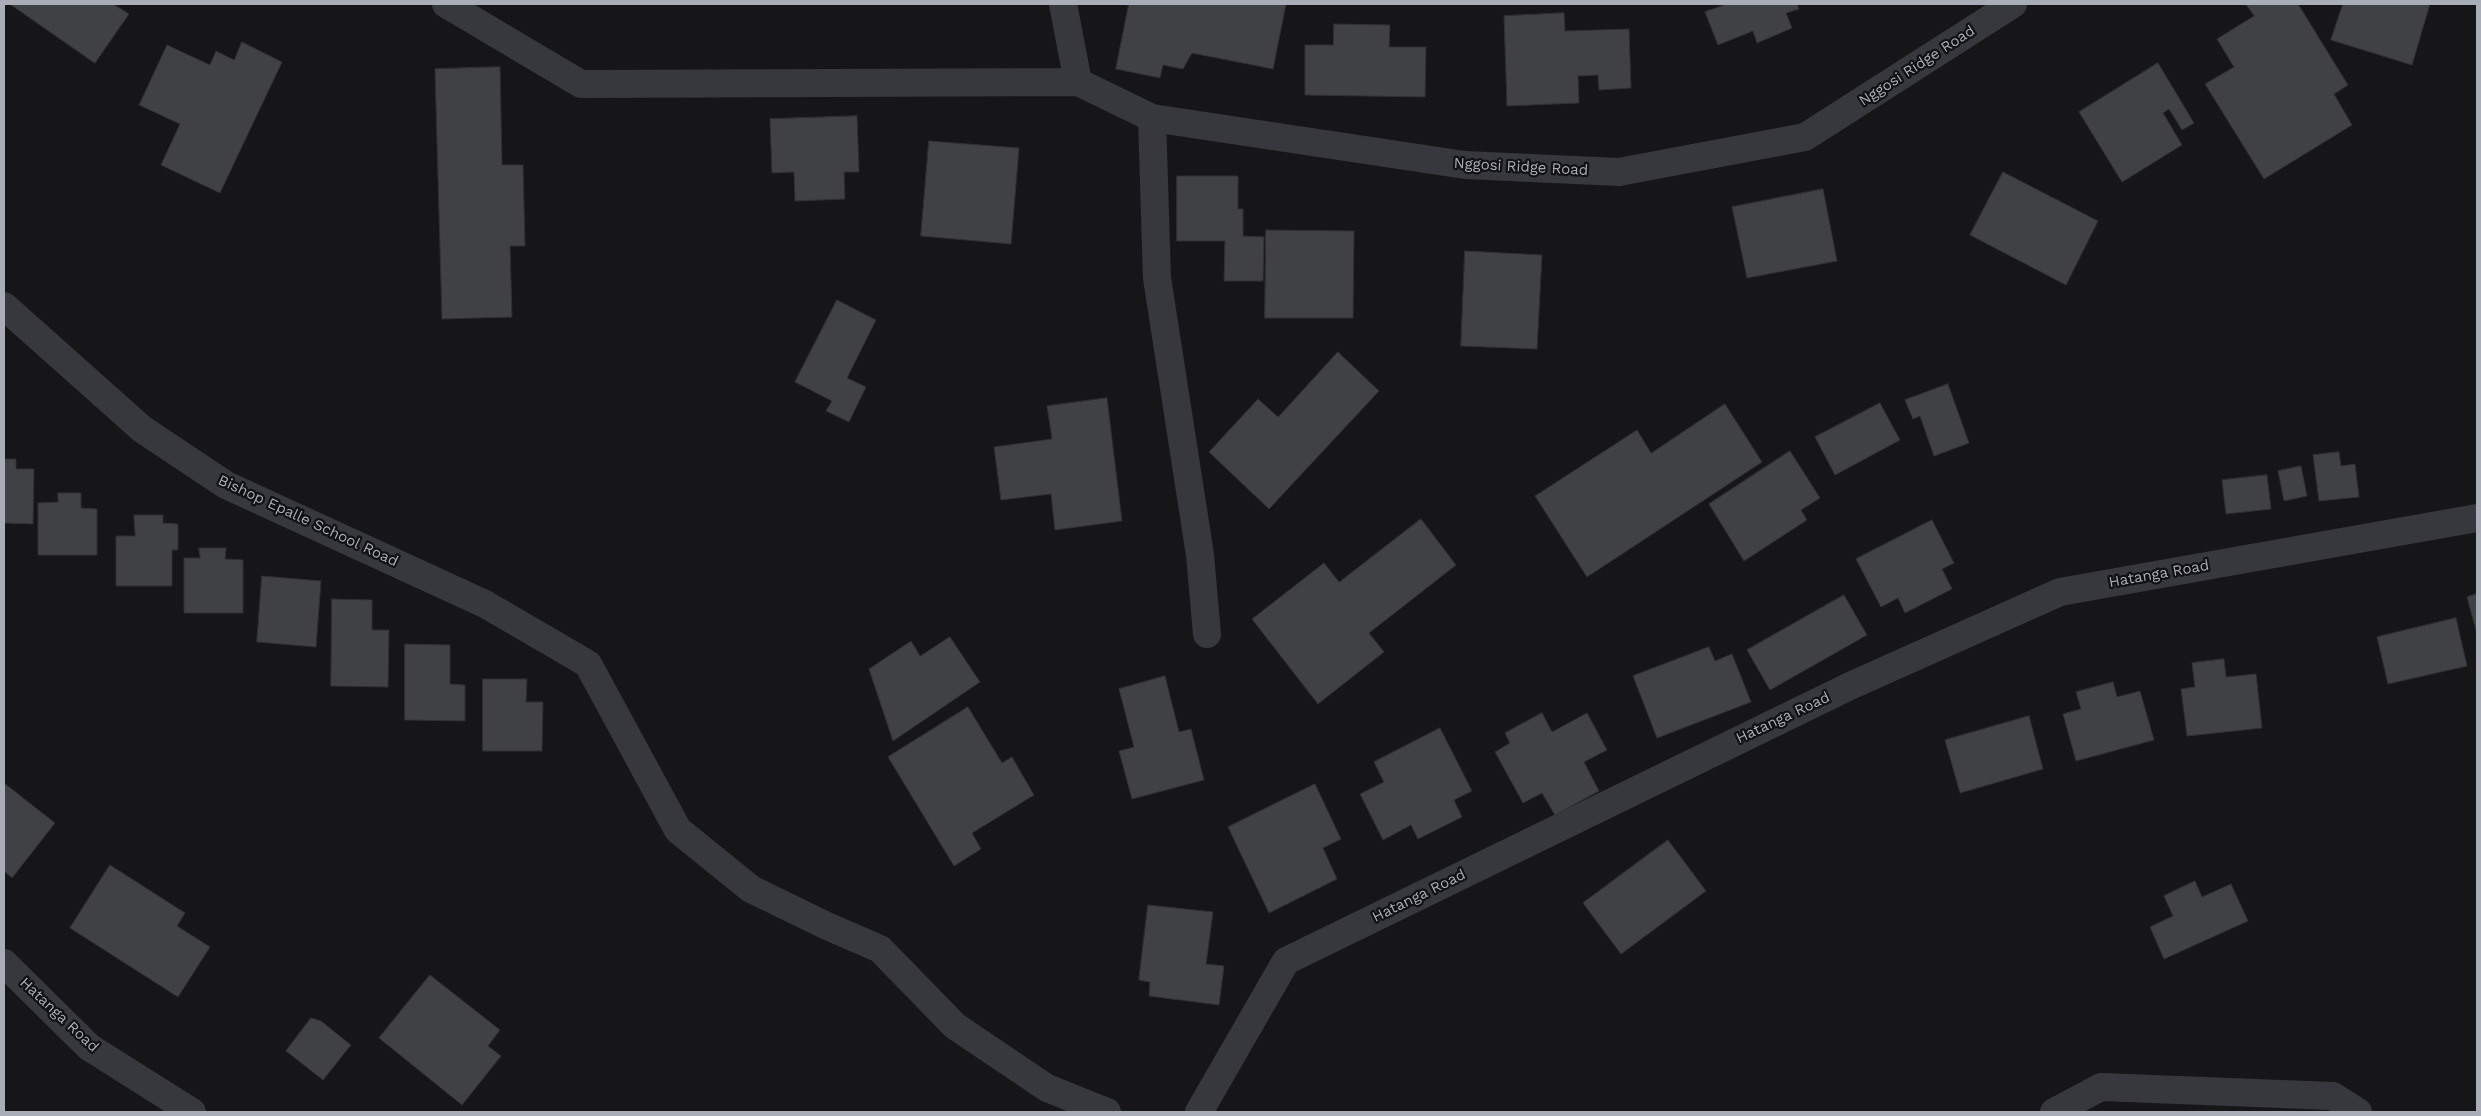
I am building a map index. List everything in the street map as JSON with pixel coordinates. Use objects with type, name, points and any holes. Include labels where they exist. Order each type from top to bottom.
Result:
[{"type":"street","points":[[446,4],[581,84],[1078,82],[1063,4]]},
{"type":"street","name":"Nggosi Ridge Road","points":[[1078,82],[1152,118],[1465,165],[1619,172],[1805,137],[2013,4]]},
{"type":"street","points":[[1152,118],[1156,278],[1200,555],[1207,634]]},
{"type":"street","name":"Bishop Epalle School Road","points":[[4,306],[142,429],[226,485],[485,604],[588,664],[678,830],[751,889],[880,949],[955,1026],[1047,1088],[1107,1112]]},
{"type":"street","name":"Hatanga Road","points":[[1199,1112],[1286,961],[1850,686],[2060,592],[2477,518]]},
{"type":"street","name":"Hatanga Road","points":[[4,963],[89,1047],[192,1112]]},
{"type":"street","points":[[2054,1112],[2101,1087],[2333,1096],[2358,1112]]},
{"type":"building","points":[[10,4],[113,4],[129,14],[95,63]]},
{"type":"building","points":[[1129,4],[1286,4],[1273,69],[1192,53],[1183,69],[1163,65],[1160,78],[1116,69]]},
{"type":"building","points":[[1727,4],[1797,4],[1799,9],[1786,13],[1792,28],[1757,43],[1753,31],[1718,45],[1705,12]]},
{"type":"building","points":[[2246,4],[2298,4],[2348,85],[2334,94],[2352,125],[2264,179],[2205,84],[2234,67],[2217,39],[2254,16]]},
{"type":"building","points":[[2343,4],[2430,4],[2412,65],[2331,40]]},
{"type":"building","points":[[1564,13],[1565,31],[1629,29],[1631,88],[1599,90],[1598,75],[1578,76],[1579,103],[1507,106],[1504,16]]},
{"type":"building","points":[[1334,24],[1390,25],[1389,47],[1426,47],[1425,97],[1305,95],[1305,45],[1333,45]]},
{"type":"building","points":[[242,42],[282,62],[220,193],[161,165],[180,124],[139,105],[167,45],[210,65],[216,51],[234,60]]},
{"type":"building","points":[[2158,63],[2194,123],[2182,130],[2169,109],[2163,113],[2182,145],[2122,182],[2079,112]]},
{"type":"building","points":[[500,67],[502,165],[523,165],[525,246],[510,246],[512,317],[442,319],[435,69]]},
{"type":"building","points":[[857,116],[859,172],[844,172],[845,199],[795,201],[794,172],[772,173],[770,119]]},
{"type":"building","points":[[929,141],[1019,148],[1011,244],[921,236]]},
{"type":"building","points":[[2003,172],[2098,221],[2066,285],[1970,235]]},
{"type":"building","points":[[1177,176],[1238,176],[1238,209],[1243,209],[1243,236],[1264,237],[1263,281],[1224,281],[1225,241],[1177,241]]},
{"type":"building","points":[[1823,189],[1837,261],[1747,278],[1732,207]]},
{"type":"building","points":[[1266,230],[1354,231],[1353,318],[1265,318]]},
{"type":"building","points":[[1465,251],[1542,255],[1537,349],[1461,346]]},
{"type":"building","points":[[837,300],[876,320],[847,378],[866,387],[849,422],[826,411],[832,401],[795,382]]},
{"type":"building","points":[[1338,352],[1379,391],[1269,509],[1209,452],[1258,399],[1278,417]]},
{"type":"building","points":[[1948,384],[1969,443],[1934,456],[1920,416],[1913,419],[1905,400]]},
{"type":"building","points":[[1107,398],[1122,521],[1055,530],[1051,494],[1001,500],[994,447],[1052,439],[1047,406]]},
{"type":"building","points":[[1880,403],[1900,440],[1835,475],[1815,437]]},
{"type":"building","points":[[1725,404],[1762,462],[1587,577],[1535,496],[1637,430],[1651,453]]},
{"type":"building","points":[[1790,451],[1820,498],[1801,510],[1807,520],[1744,561],[1709,504]]},
{"type":"building","points":[[2339,452],[2341,466],[2355,464],[2359,497],[2319,501],[2313,455]]},
{"type":"building","points":[[4,459],[16,459],[16,469],[34,469],[33,524],[4,523]]},
{"type":"building","points":[[2301,466],[2307,496],[2284,501],[2278,471]]},
{"type":"building","points":[[2267,475],[2271,509],[2226,514],[2222,480]]},
{"type":"building","points":[[58,493],[81,493],[81,508],[97,509],[97,555],[38,555],[38,503],[58,502]]},
{"type":"building","points":[[134,515],[163,515],[163,523],[178,524],[178,550],[172,550],[172,586],[116,586],[116,536],[135,536]]},
{"type":"building","points":[[1421,519],[1456,565],[1369,633],[1384,652],[1318,704],[1252,619],[1324,563],[1339,582]]},
{"type":"building","points":[[1932,520],[1954,563],[1942,569],[1952,589],[1905,613],[1898,598],[1881,607],[1856,559]]},
{"type":"building","points":[[199,548],[226,548],[225,559],[243,560],[243,613],[184,613],[184,558],[200,558]]},
{"type":"building","points":[[262,576],[321,581],[316,647],[257,642]]},
{"type":"building","points":[[2477,594],[2477,634],[2467,597]]},
{"type":"building","points":[[1844,595],[1867,635],[1770,690],[1747,650]]},
{"type":"building","points":[[332,599],[372,600],[372,630],[389,630],[388,687],[331,686]]},
{"type":"building","points":[[2456,618],[2467,666],[2388,684],[2377,637]]},
{"type":"building","points":[[950,637],[980,682],[893,741],[869,669],[911,641],[920,656]]},
{"type":"building","points":[[405,644],[450,645],[450,684],[465,685],[465,721],[405,720]]},
{"type":"building","points":[[1709,647],[1715,661],[1732,654],[1751,702],[1657,738],[1633,676]]},
{"type":"building","points":[[2224,659],[2226,677],[2256,674],[2262,728],[2187,736],[2181,689],[2195,687],[2192,663]]},
{"type":"building","points":[[1165,676],[1179,732],[1191,729],[1204,780],[1132,799],[1119,751],[1134,747],[1119,689]]},
{"type":"building","points":[[483,679],[527,679],[526,702],[543,702],[542,751],[483,751]]},
{"type":"building","points":[[2113,682],[2117,697],[2140,691],[2154,740],[2076,761],[2063,714],[2081,709],[2076,692]]},
{"type":"building","points":[[968,707],[1002,763],[1012,757],[1034,795],[972,833],[981,849],[954,866],[888,757]]},
{"type":"building","points":[[1542,713],[1552,732],[1587,713],[1607,750],[1584,762],[1599,791],[1555,815],[1542,793],[1523,803],[1495,752],[1510,743],[1505,733]]},
{"type":"building","points":[[2029,716],[2043,769],[1960,793],[1945,740]]},
{"type":"building","points":[[1440,728],[1472,791],[1454,800],[1462,817],[1418,839],[1411,825],[1383,840],[1360,794],[1384,782],[1374,762]]},
{"type":"building","points":[[4,783],[55,823],[12,878],[4,871]]},
{"type":"building","points":[[1315,784],[1341,839],[1323,848],[1337,879],[1269,913],[1228,827]]},
{"type":"building","points":[[1668,840],[1706,891],[1621,954],[1583,903]]},
{"type":"building","points":[[110,865],[185,913],[177,926],[210,947],[178,997],[70,928]]},
{"type":"building","points":[[2195,881],[2202,897],[2231,884],[2248,921],[2164,959],[2150,927],[2173,916],[2164,896]]},
{"type":"building","points":[[1148,905],[1213,912],[1206,964],[1224,966],[1219,1005],[1149,996],[1150,982],[1139,980]]},
{"type":"building","points":[[430,975],[500,1030],[488,1046],[501,1056],[462,1105],[379,1038]]},
{"type":"building","points":[[311,1018],[321,1021],[351,1045],[323,1080],[286,1051]]}]
